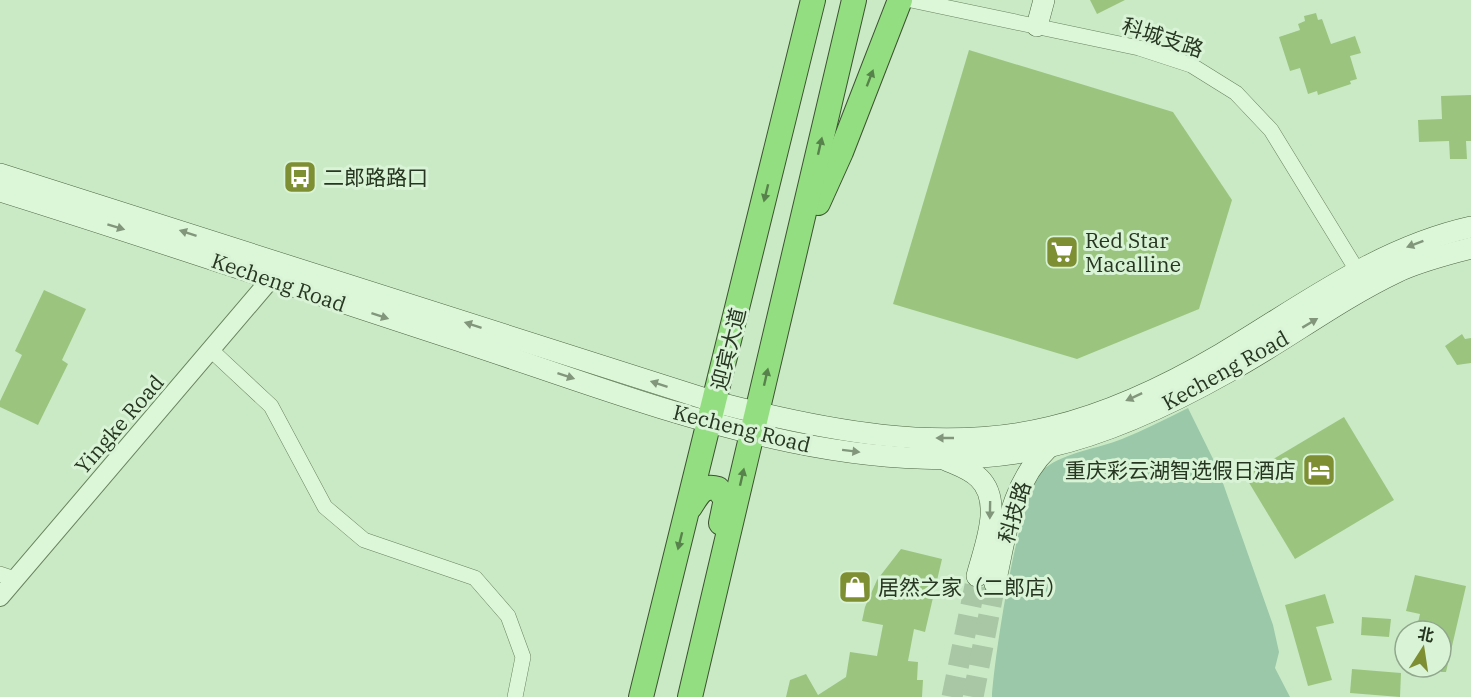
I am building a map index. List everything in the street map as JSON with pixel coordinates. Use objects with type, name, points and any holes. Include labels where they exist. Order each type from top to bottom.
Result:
[{"type":"highway","name":"迎宾大道","points":[[641,697],[800,55],[806,12],[813,0]]},
{"type":"highway","name":"迎宾大道","points":[[690,697],[855,0]]},
{"type":"highway","points":[[796,249],[841,152],[900,0]]},
{"type":"highway","points":[[688,512],[705,488],[718,489],[724,495],[725,503],[704,603],[702,646]]},
{"type":"main road","points":[[1037,26],[1044,0]]},
{"type":"main road","name":"Kecheng Road","points":[[0,174],[712,412]]},
{"type":"main road","name":"Kecheng Road","points":[[0,190],[145,236],[270,280],[755,423],[829,449],[940,457],[1001,455],[1049,447],[1114,426],[1192,392],[1229,372],[1362,278],[1471,248]]},
{"type":"main road","name":"Kecheng Road","points":[[755,423],[920,438],[993,437],[1052,427],[1109,408],[1193,369],[1362,278],[1430,238],[1471,227]]},
{"type":"main road","name":"科技路","points":[[940,457],[977,476],[989,495],[990,522],[986,580],[1020,484],[1030,467],[1049,447]]},
{"type":"street","name":"科城支路","points":[[911,0],[1139,48],[1173,59],[1206,74],[1236,93],[1255,110],[1286,151],[1362,278]]},
{"type":"street","name":"Yingke Road","points":[[0,597],[8,576],[212,351],[270,280]]},
{"type":"street","points":[[212,351],[271,406],[325,507],[364,540],[475,578],[508,616],[523,657],[514,697]]},
{"type":"green space","points":[[1188,408],[1218,469],[1273,625],[1279,652],[1275,668],[1290,697],[992,697],[997,648],[1017,539],[1035,482],[1045,468],[1062,458],[1122,439]]},
{"type":"building","points":[[1090,0],[1125,0],[1097,14]]},
{"type":"building","points":[[1316,13],[1318,20],[1322,19],[1331,44],[1355,36],[1361,53],[1350,56],[1357,79],[1350,81],[1351,84],[1318,95],[1317,91],[1308,94],[1300,68],[1290,71],[1279,37],[1300,30],[1298,24],[1305,21],[1304,16]]},
{"type":"building","name":"Red Star Macalline","points":[[969,50],[1173,112],[1232,200],[1199,309],[1077,359],[893,304]]},
{"type":"building","points":[[1471,95],[1471,141],[1466,141],[1467,159],[1450,159],[1449,141],[1419,142],[1418,120],[1442,119],[1441,96]]},
{"type":"building","points":[[44,290],[86,309],[62,360],[68,364],[38,425],[0,407],[0,401],[22,355],[15,351]]},
{"type":"building","points":[[1462,334],[1465,339],[1471,338],[1471,363],[1457,365],[1445,346]]},
{"type":"building","points":[[1344,417],[1394,500],[1295,559],[1245,476]]},
{"type":"building","points":[[901,549],[942,559],[925,632],[914,629],[908,661],[918,662],[917,680],[923,680],[922,697],[786,697],[790,680],[806,674],[818,695],[846,677],[850,652],[877,656],[883,625],[862,621],[865,607],[877,580]]},
{"type":"building","points":[[1415,575],[1466,586],[1453,642],[1453,619],[1419,619],[1420,614],[1406,611]]},
{"type":"building","points":[[1325,594],[1334,623],[1316,627],[1332,680],[1308,686],[1285,605]]},
{"type":"building","points":[[1362,617],[1391,619],[1389,637],[1361,635]]},
{"type":"building","points":[[1352,669],[1393,672],[1393,679],[1401,679],[1400,697],[1350,693]]},
{"type":"tunnel","points":[[952,697],[977,576]]},
{"type":"tunnel","points":[[973,697],[995,584]]},
{"type":"place","name":"二郎路路口","points":[[300,177]]},
{"type":"place","name":"Red Star Macalline","points":[[1062,252]]},
{"type":"place","name":"重庆彩云湖智选假日酒店","points":[[1319,470]]},
{"type":"place","name":"居然之家（二郎店）","points":[[855,587]]}]
